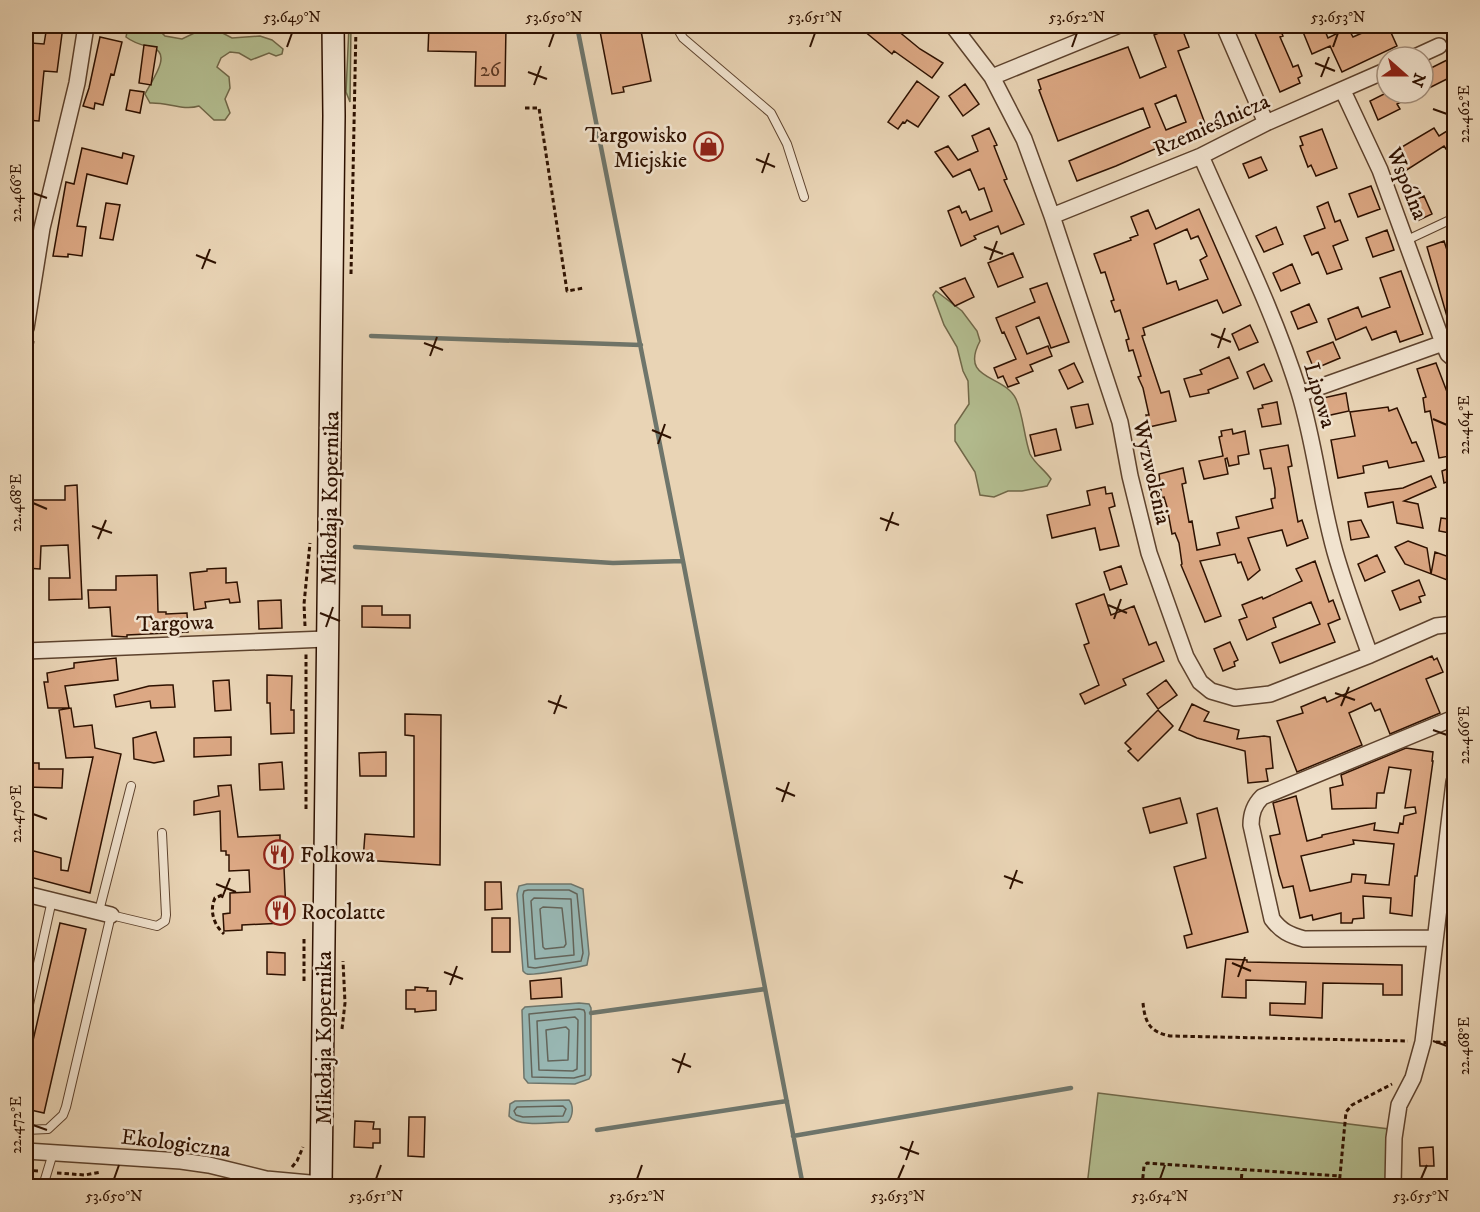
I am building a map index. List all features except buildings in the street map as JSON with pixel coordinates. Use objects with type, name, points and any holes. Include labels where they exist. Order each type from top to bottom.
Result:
[{"type":"main road","name":"Mikołaja Kopernika","points":[[321,1185],[334,116],[333,26]]},
{"type":"street","points":[[26,328],[38,248],[77,83],[86,26]]},
{"type":"street","name":"Wyzwolenia","points":[[953,26],[992,77],[1024,139],[1120,422],[1130,476],[1149,553],[1174,627],[1193,672],[1211,691],[1235,698],[1250,698],[1270,694],[1371,655],[1436,626],[1455,624]]},
{"type":"street","points":[[992,77],[1117,26]]},
{"type":"street","points":[[1224,26],[1266,123]]},
{"type":"street","name":"Rzemieślnicza","points":[[1052,216],[1201,156],[1266,123],[1375,76]]},
{"type":"street","name":"Wspólna","points":[[1343,91],[1380,170],[1443,343],[1448,354],[1455,359]]},
{"type":"street","name":"Lipowa","points":[[1201,156],[1277,331],[1300,394],[1335,551],[1352,606],[1371,655]]},
{"type":"street","points":[[1300,394],[1443,343]]},
{"type":"street","name":"Targowa","points":[[26,651],[327,639]]},
{"type":"street","points":[[1435,938],[1304,939],[1280,929],[1272,919],[1251,825],[1251,815],[1262,796],[1455,718]]},
{"type":"street","points":[[1393,1183],[1394,1138],[1399,1105],[1418,1065],[1423,1042],[1455,782]]},
{"type":"street","points":[[26,894],[105,913]]},
{"type":"street","name":"Ekologiczna","points":[[26,1151],[181,1161],[209,1165],[266,1179],[321,1185]]},
{"type":"lane","points":[[676,26],[682,38],[771,113],[787,144],[804,197]]},
{"type":"lane","points":[[1407,240],[1455,218]]},
{"type":"lane","points":[[26,1130],[48,1129],[63,1115],[66,1107],[132,786]]},
{"type":"lane","points":[[105,913],[157,926],[165,921],[162,833]]},
{"type":"lane","points":[[26,1018],[52,900]]},
{"type":"lane","points":[[43,1186],[53,1153]]},
{"type":"path","points":[[525,108],[540,108],[567,291],[584,288]]},
{"type":"path","points":[[222,895],[215,898],[212,910],[214,920],[224,934]]},
{"type":"path","points":[[304,938],[304,987]]},
{"type":"path","points":[[1143,1003],[1146,1021],[1159,1034],[1170,1036],[1423,1042]]},
{"type":"path","points":[[1339,1186],[1346,1112],[1352,1105],[1398,1081],[1418,1065]]},
{"type":"path","points":[[285,1171],[297,1161],[304,1139]]},
{"type":"path","points":[[1142,1186],[1144,1166],[1147,1163],[1340,1176]]},
{"type":"path","points":[[1241,1186],[1242,1170]]},
{"type":"green space","points":[[209,26],[232,38],[260,36],[272,40],[283,49],[282,54],[276,56],[269,53],[251,60],[239,53],[230,52],[221,58],[217,67],[229,77],[230,88],[225,99],[230,113],[225,120],[214,120],[199,106],[187,108],[150,103],[145,94],[161,62],[161,56],[159,51],[126,37],[128,27],[157,28],[165,36],[182,39]]},
{"type":"green space","points":[[349,26],[351,26],[350,102],[346,92]]},
{"type":"green space","points":[[936,291],[962,311],[977,331],[980,341],[975,354],[975,363],[979,370],[1010,391],[1016,399],[1030,454],[1051,479],[1047,486],[1008,491],[994,497],[980,495],[975,472],[955,441],[955,425],[969,404],[968,381],[957,347],[944,325],[933,295]]},
{"type":"green space","points":[[1098,1093],[1389,1129],[1386,1186],[1087,1186]]},
{"type":"water","points":[[571,884],[583,889],[589,954],[587,965],[537,974],[526,974],[523,971],[517,894],[519,886]]},
{"type":"water","points":[[589,1004],[591,1008],[591,1075],[589,1079],[575,1084],[528,1083],[524,1078],[522,1010],[525,1007]]},
{"type":"water","points":[[569,1100],[572,1111],[568,1122],[528,1123],[514,1120],[509,1116],[510,1104],[515,1101]]},
{"type":"waterway","points":[[577,26],[803,1186]]},
{"type":"waterway","points":[[371,336],[641,345]]},
{"type":"waterway","points":[[355,547],[613,563],[683,561]]},
{"type":"waterway","points":[[591,1013],[765,989]]},
{"type":"waterway","points":[[793,1136],[1071,1088]]},
{"type":"waterway","points":[[597,1130],[787,1101]]},
{"type":"place","name":"Targowisko Miejskie","points":[[708,147]]},
{"type":"place","name":"Folkowa","points":[[279,854]]},
{"type":"place","name":"Rocolatte","points":[[280,911]]}]
